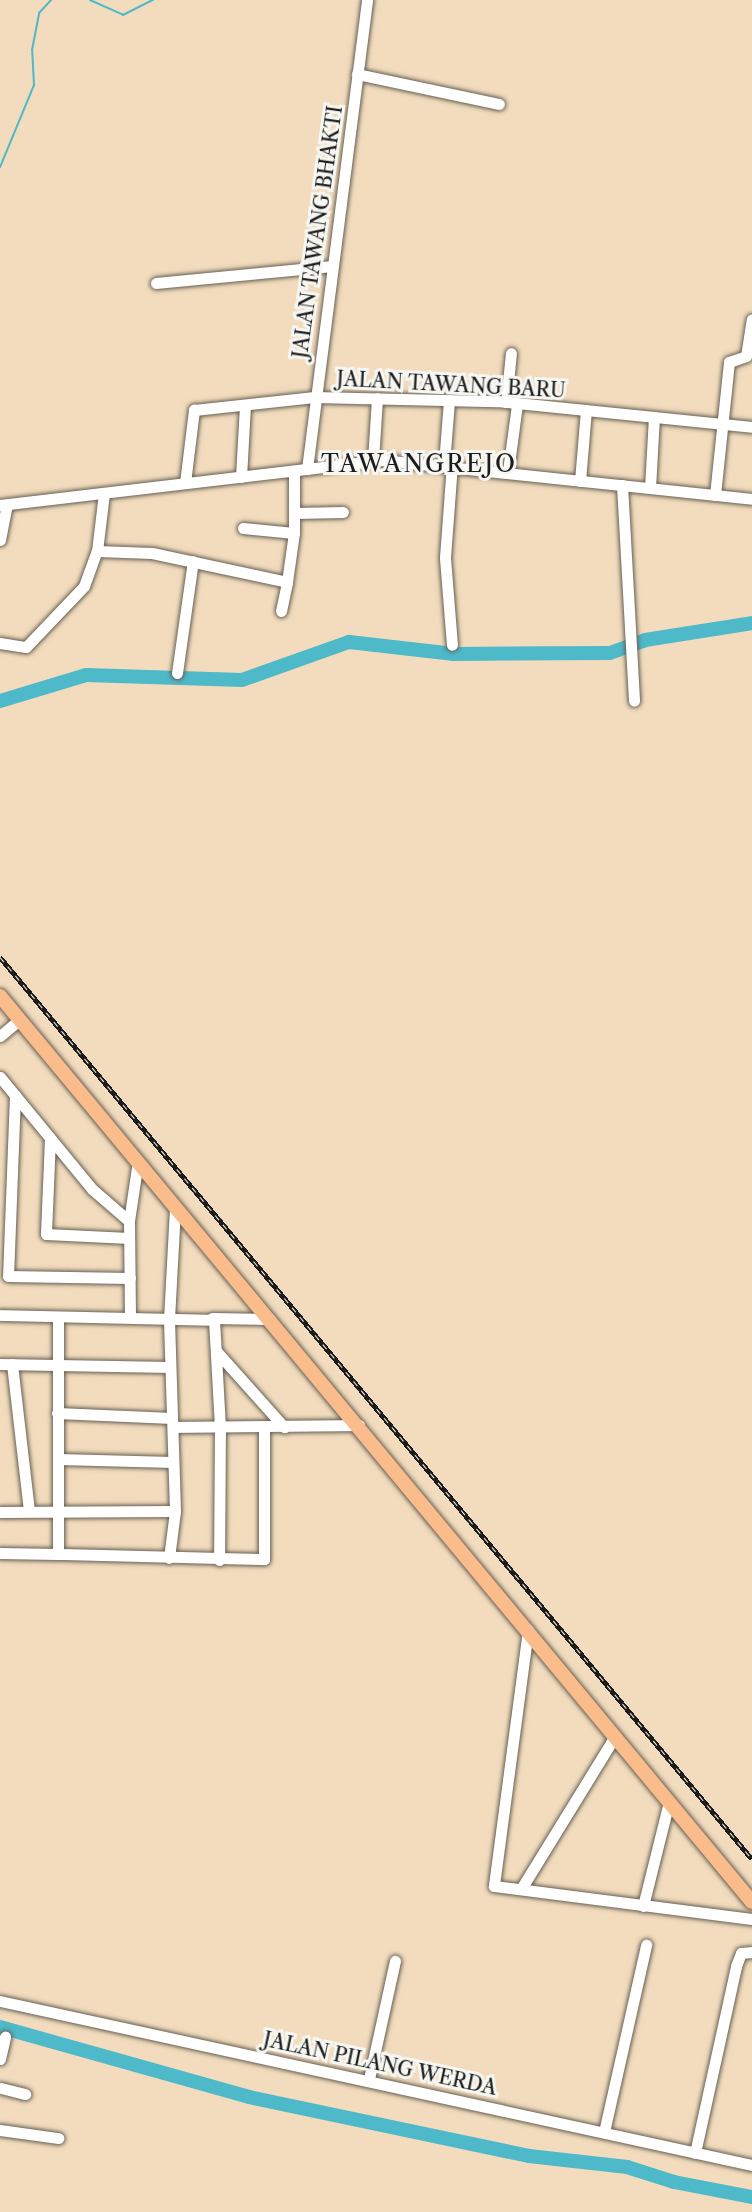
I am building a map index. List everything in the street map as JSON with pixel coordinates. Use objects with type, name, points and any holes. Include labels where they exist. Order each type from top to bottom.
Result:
[{"type":"main road","points":[[0,996],[752,1902]]},
{"type":"street","name":"JALAN TAWANG BHAKTI","points":[[307,469],[367,0]]},
{"type":"street","points":[[357,74],[499,104]]},
{"type":"street","points":[[156,283],[332,266]]},
{"type":"street","points":[[715,495],[729,362],[746,356],[752,319]]},
{"type":"street","points":[[508,471],[511,353]]},
{"type":"street","name":"JALAN TAWANG BARU","points":[[185,483],[189,419],[195,409],[314,397],[512,403],[752,427]]},
{"type":"street","points":[[373,460],[377,398]]},
{"type":"street","points":[[449,400],[445,564],[452,645]]},
{"type":"street","points":[[241,477],[245,406]]},
{"type":"street","points":[[580,481],[586,410]]},
{"type":"street","points":[[650,488],[654,417]]},
{"type":"street","points":[[0,540],[3,505],[373,460],[448,464],[752,499]]},
{"type":"street","points":[[281,611],[294,533],[294,471]]},
{"type":"street","points":[[622,485],[634,701]]},
{"type":"street","points":[[0,643],[20,649],[31,644],[84,586],[97,551],[104,493]]},
{"type":"street","points":[[294,513],[343,512]]},
{"type":"street","points":[[243,528],[294,533]]},
{"type":"street","points":[[97,551],[152,553],[287,582]]},
{"type":"street","points":[[177,673],[193,561]]},
{"type":"street","points":[[0,1036],[20,1019]]},
{"type":"street","points":[[0,1077],[102,1200],[129,1221]]},
{"type":"street","points":[[15,1095],[8,1276],[130,1278]]},
{"type":"street","points":[[50,1138],[46,1234],[129,1238]]},
{"type":"street","points":[[130,1317],[129,1221],[138,1161]]},
{"type":"street","points":[[169,1558],[175,1511],[169,1319],[175,1208]]},
{"type":"street","points":[[0,1315],[270,1319]]},
{"type":"street","points":[[58,1317],[58,1554]]},
{"type":"street","points":[[212,1318],[217,1351],[220,1426],[219,1560]]},
{"type":"street","points":[[217,1351],[284,1427]]},
{"type":"street","points":[[29,1511],[6,1364],[170,1367]]},
{"type":"street","points":[[57,1413],[220,1426],[359,1425]]},
{"type":"street","points":[[0,1553],[264,1559],[264,1427]]},
{"type":"street","points":[[58,1459],[173,1462]]},
{"type":"street","points":[[0,1512],[175,1511]]},
{"type":"street","points":[[528,1630],[494,1858],[497,1888],[752,1919]]},
{"type":"street","points":[[521,1889],[615,1736]]},
{"type":"street","points":[[643,1906],[669,1802]]},
{"type":"street","points":[[604,2132],[646,1945]]},
{"type":"street","points":[[695,2153],[736,1966],[741,1953],[752,1952]]},
{"type":"street","points":[[369,2079],[395,1961]]},
{"type":"street","name":"JALAN PILANG WERDA","points":[[0,2001],[369,2079],[752,2165]]},
{"type":"street","points":[[0,2059],[5,2037]]},
{"type":"street","points":[[0,2089],[25,2094]]},
{"type":"street","points":[[0,2130],[58,2138]]},
{"type":"waterway","points":[[0,167],[34,85],[32,50],[39,13],[51,0]]},
{"type":"waterway","points":[[90,0],[123,15],[153,0]]},
{"type":"waterway","points":[[0,701],[86,675],[242,680],[349,642],[454,654],[610,653],[645,640],[752,623]]},
{"type":"waterway","points":[[0,2027],[249,2097],[529,2156],[627,2167],[674,2182],[752,2197]]},
{"type":"railway","points":[[0,957],[752,1859]]},
{"type":"district","name":"TAWANGREJO","points":[[419,464]]}]
